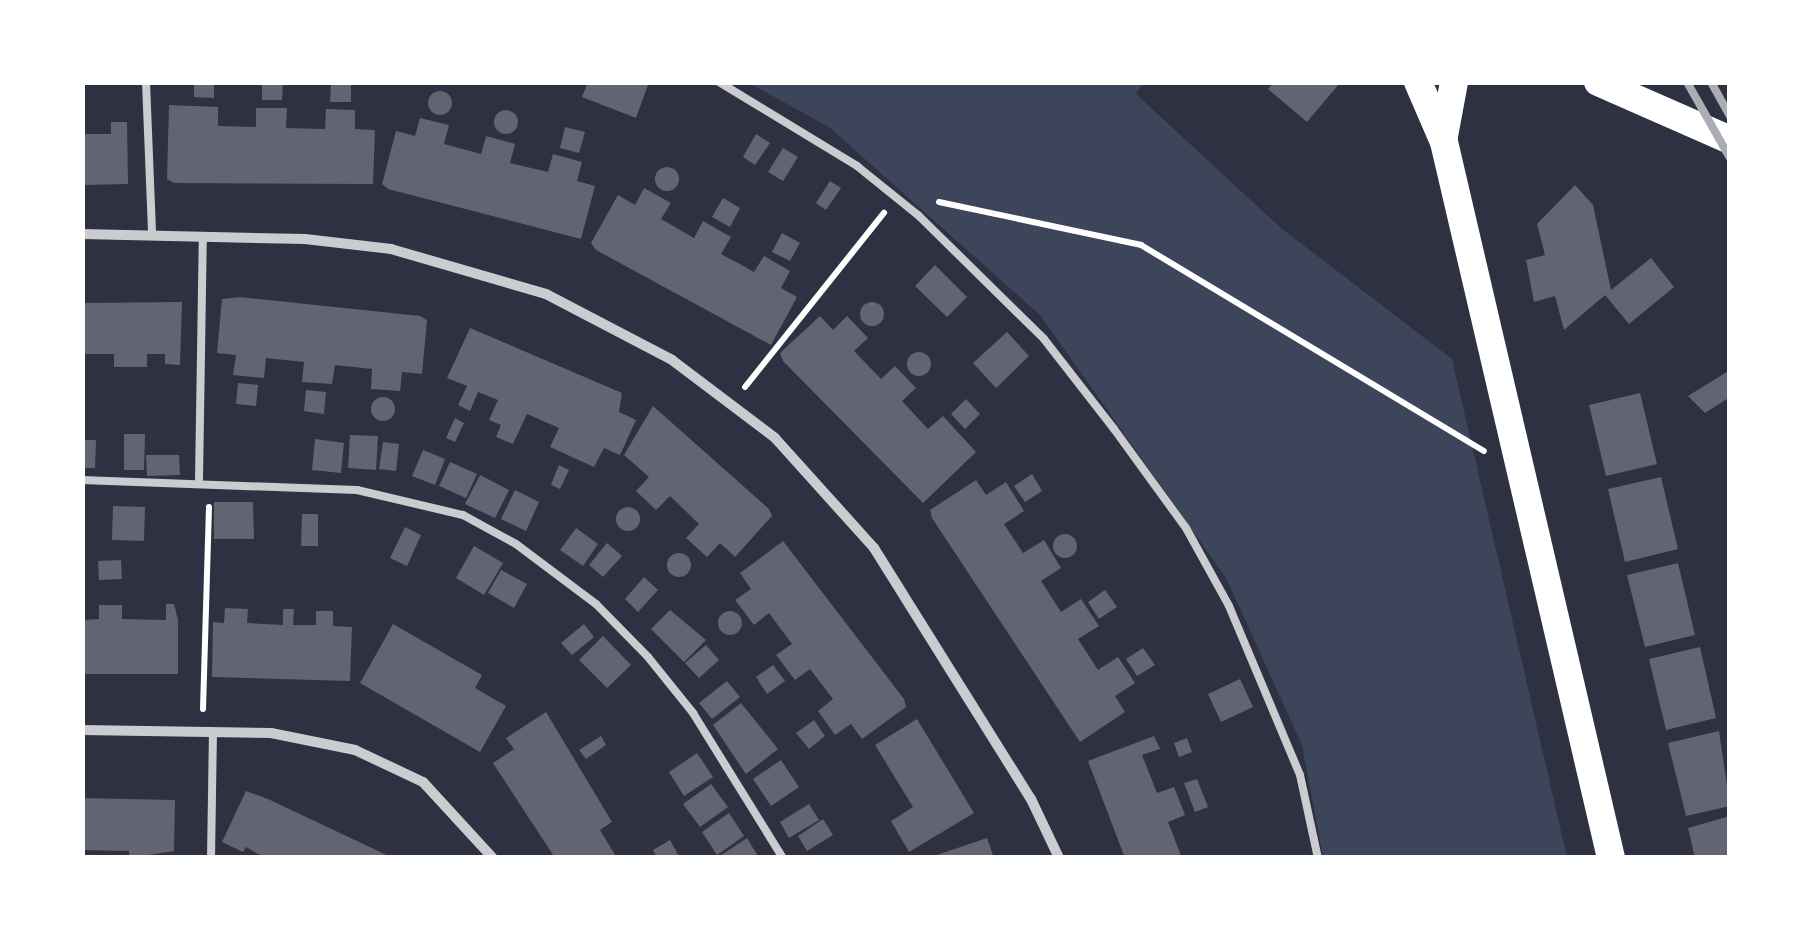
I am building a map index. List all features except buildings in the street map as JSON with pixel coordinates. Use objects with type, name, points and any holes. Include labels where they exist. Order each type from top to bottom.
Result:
[{"type":"highway","points":[[1418,82],[1444,142],[1611,858]]},
{"type":"highway","points":[[1444,142],[1454,82]]},
{"type":"highway","points":[[1598,82],[1730,140]]},
{"type":"street","points":[[82,234],[152,234],[391,248],[476,270],[608,323],[732,404],[775,438],[874,548],[1032,799],[1059,858]]},
{"type":"street","points":[[82,730],[315,738],[388,761],[452,807],[493,858]]},
{"type":"lane","points":[[146,82],[152,234]]},
{"type":"lane","points":[[719,82],[784,119],[896,198],[1044,340],[1186,528],[1274,701],[1300,775],[1318,858]]},
{"type":"lane","points":[[204,238],[205,480]]},
{"type":"lane","points":[[82,480],[205,480],[411,498],[463,515],[516,544],[596,604],[648,656],[693,713],[782,858]]},
{"type":"lane","points":[[211,858],[213,732]]},
{"type":"path","points":[[732,404],[896,198],[981,206],[1141,244],[1475,446]]},
{"type":"path","points":[[202,702],[205,480]]},
{"type":"shaded area","points":[[749,83],[1143,83],[1136,94],[1281,228],[1452,359],[1567,857],[1323,857],[1302,745],[1226,578],[1040,315],[829,127]]},
{"type":"railway","points":[[1687,82],[1730,158]]},
{"type":"railway","points":[[1711,82],[1730,116]]}]
